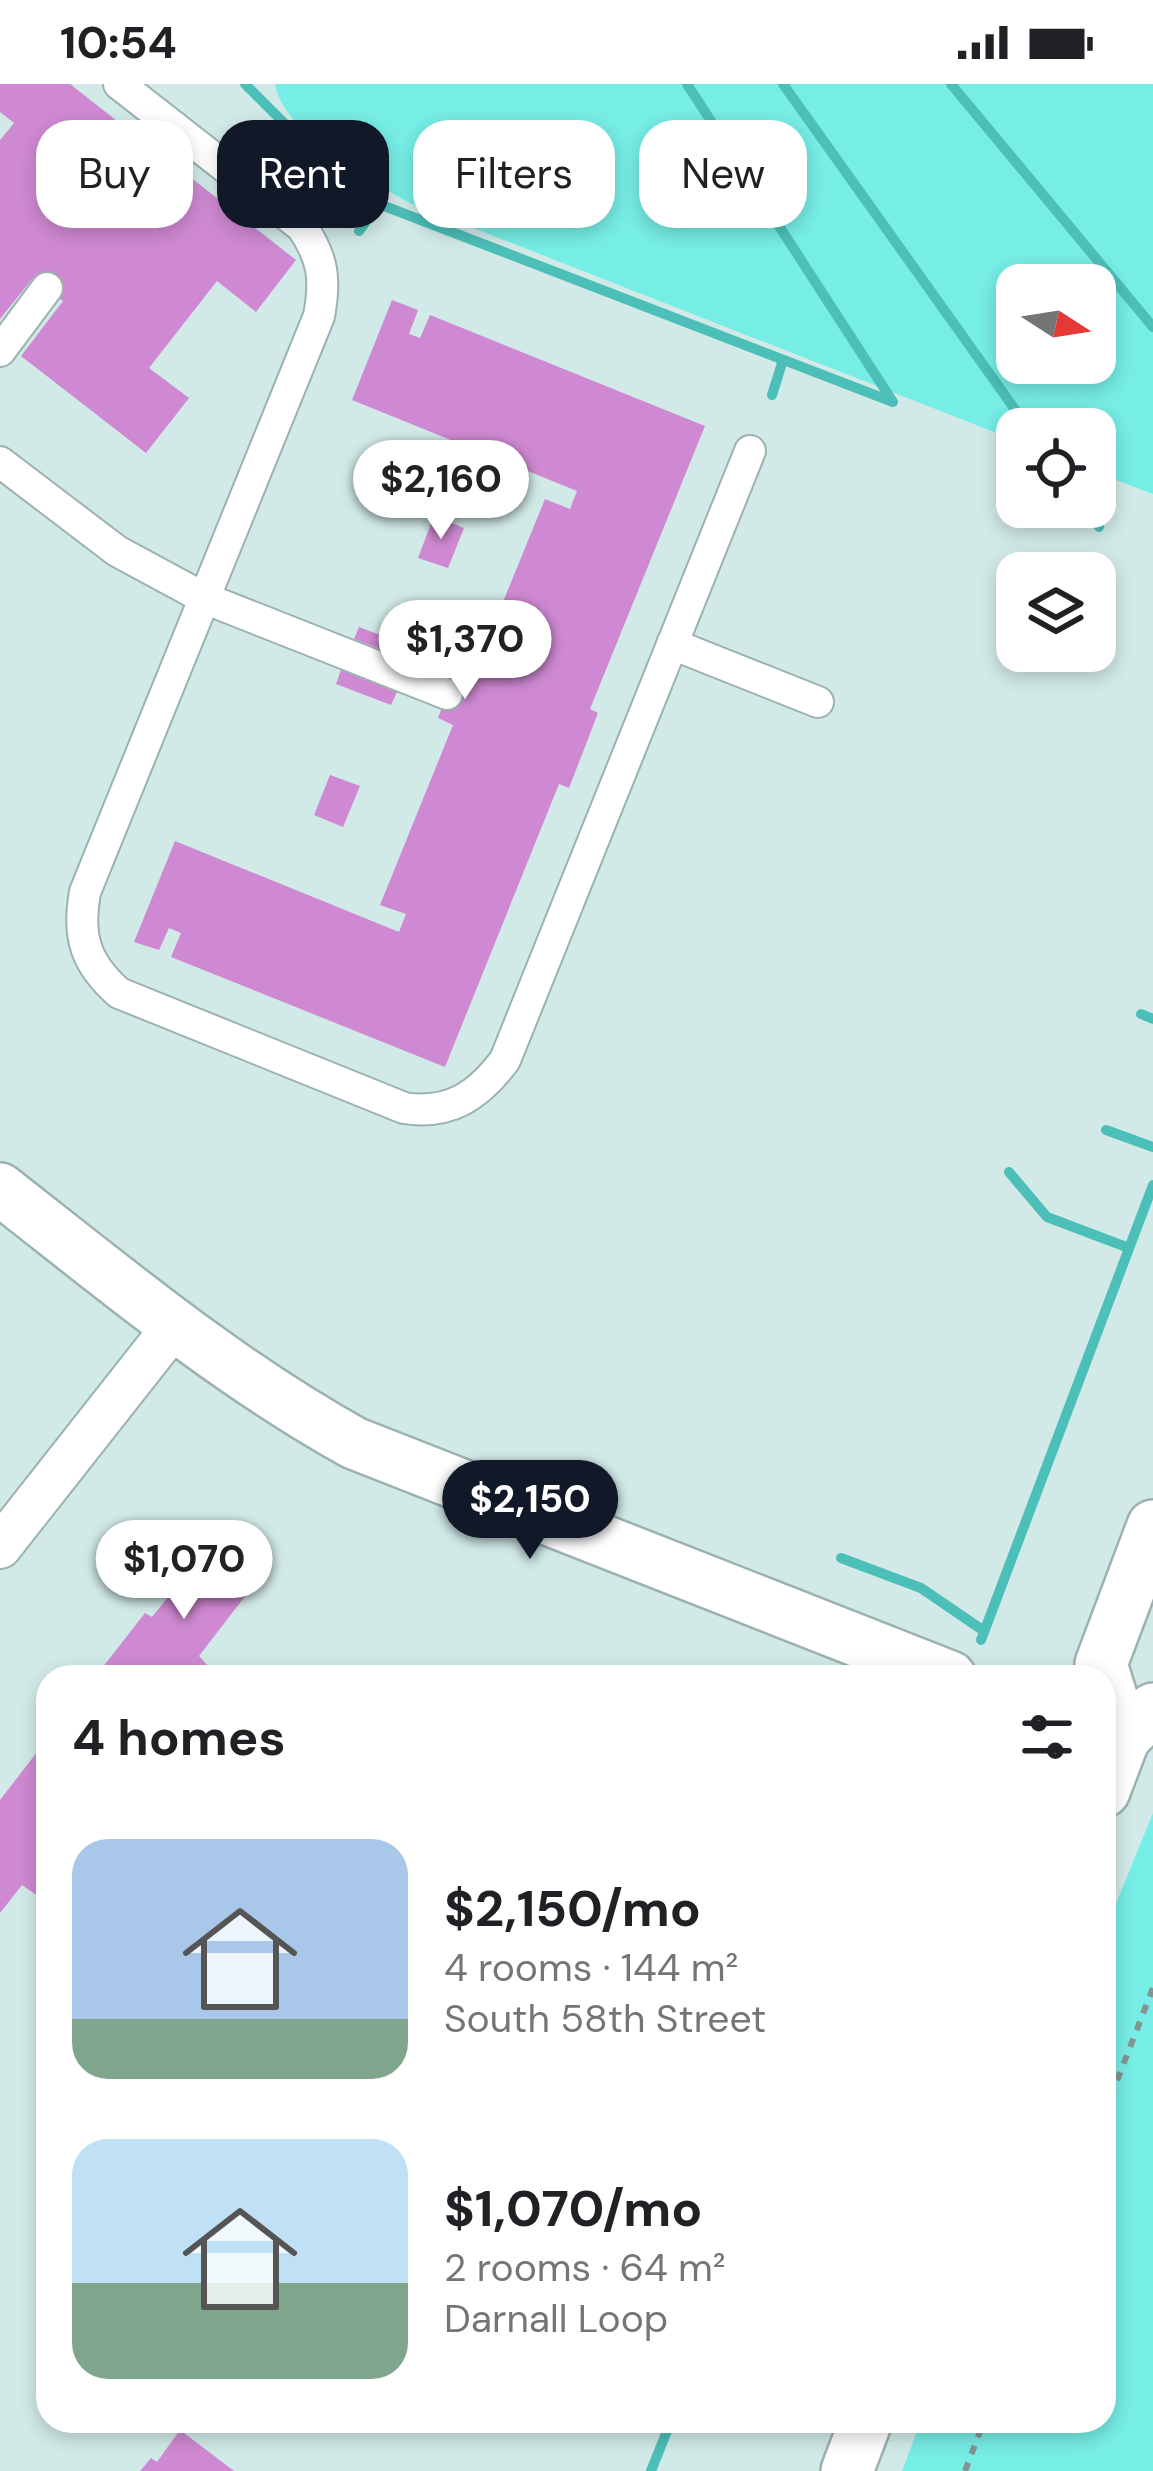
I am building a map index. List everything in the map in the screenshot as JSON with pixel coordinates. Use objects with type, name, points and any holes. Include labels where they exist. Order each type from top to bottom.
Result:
[{"type":"street","points":[[119,84],[165,120]]},
{"type":"street","points":[[193,142],[302,227],[319,253],[325,281],[319,316],[85,892],[79,922],[84,950],[97,974],[146,1007],[404,1108],[432,1112],[462,1102],[487,1085],[505,1060],[750,451]]},
{"type":"street","points":[[0,350],[47,289]]},
{"type":"street","points":[[0,462],[117,550],[204,598],[447,694]]},
{"type":"street","points":[[672,644],[818,702]]},
{"type":"street","points":[[0,1190],[286,1405],[375,1453],[919,1665]]},
{"type":"street","points":[[0,1547],[175,1326]]},
{"type":"street","points":[[1101,1665],[1153,1526]]},
{"type":"street","points":[[1116,1696],[1133,1732],[1116,1767]]},
{"type":"street","points":[[847,2471],[861,2433]]},
{"type":"path","points":[[1116,2083],[1153,1988]]},
{"type":"path","points":[[964,2471],[979,2433]]},
{"type":"shaded area","points":[[275,84],[1153,84],[1153,494],[1116,480],[1116,408],[996,408],[996,433],[473,228],[615,228],[615,120],[413,120],[413,204],[389,191],[389,120],[293,119]]},
{"type":"shaded area","points":[[1153,1813],[1153,2471],[902,2471],[916,2433],[1116,2433],[1116,1904]]},
{"type":"building","points":[[0,84],[70,84],[116,120],[36,120],[36,228],[193,228],[193,179],[217,198],[217,228],[255,228],[296,260],[256,312],[217,281],[149,368],[189,398],[146,453],[21,356],[63,301],[33,278],[0,319],[0,140],[14,123],[0,112]]},
{"type":"building","points":[[392,300],[418,310],[409,334],[420,338],[430,315],[705,426],[590,709],[598,713],[569,788],[559,784],[445,1067],[171,957],[181,933],[169,928],[159,950],[134,942],[175,841],[399,932],[406,914],[380,905],[453,725],[438,718],[447,694],[457,671],[472,678],[545,499],[570,509],[577,491],[352,400]]},
{"type":"building","points":[[434,516],[464,528],[448,568],[418,558]]},
{"type":"building","points":[[359,627],[414,648],[409,660],[354,639]]},
{"type":"building","points":[[341,670],[397,692],[391,705],[336,684]]},
{"type":"building","points":[[330,775],[360,786],[343,827],[314,815]]},
{"type":"building","points":[[213,1541],[259,1578],[199,1656],[207,1665],[104,1665],[145,1613],[152,1617]]},
{"type":"building","points":[[36,1754],[36,1895],[22,1885],[0,1913],[0,1800]]},
{"type":"building","points":[[178,2433],[184,2433],[234,2471],[140,2471],[151,2458],[157,2462]]},
{"type":"waterway","points":[[245,84],[336,175],[379,204],[893,402],[687,84]]},
{"type":"waterway","points":[[783,84],[1014,408]]},
{"type":"waterway","points":[[951,84],[1153,327]]},
{"type":"waterway","points":[[772,395],[783,360]]},
{"type":"waterway","points":[[1141,1014],[1153,1019]]},
{"type":"waterway","points":[[1106,1130],[1153,1147]]},
{"type":"waterway","points":[[1009,1172],[1047,1217],[1129,1248]]},
{"type":"waterway","points":[[981,1640],[1153,1185]]},
{"type":"waterway","points":[[841,1558],[921,1588],[984,1631]]},
{"type":"waterway","points":[[651,2471],[666,2433]]}]
